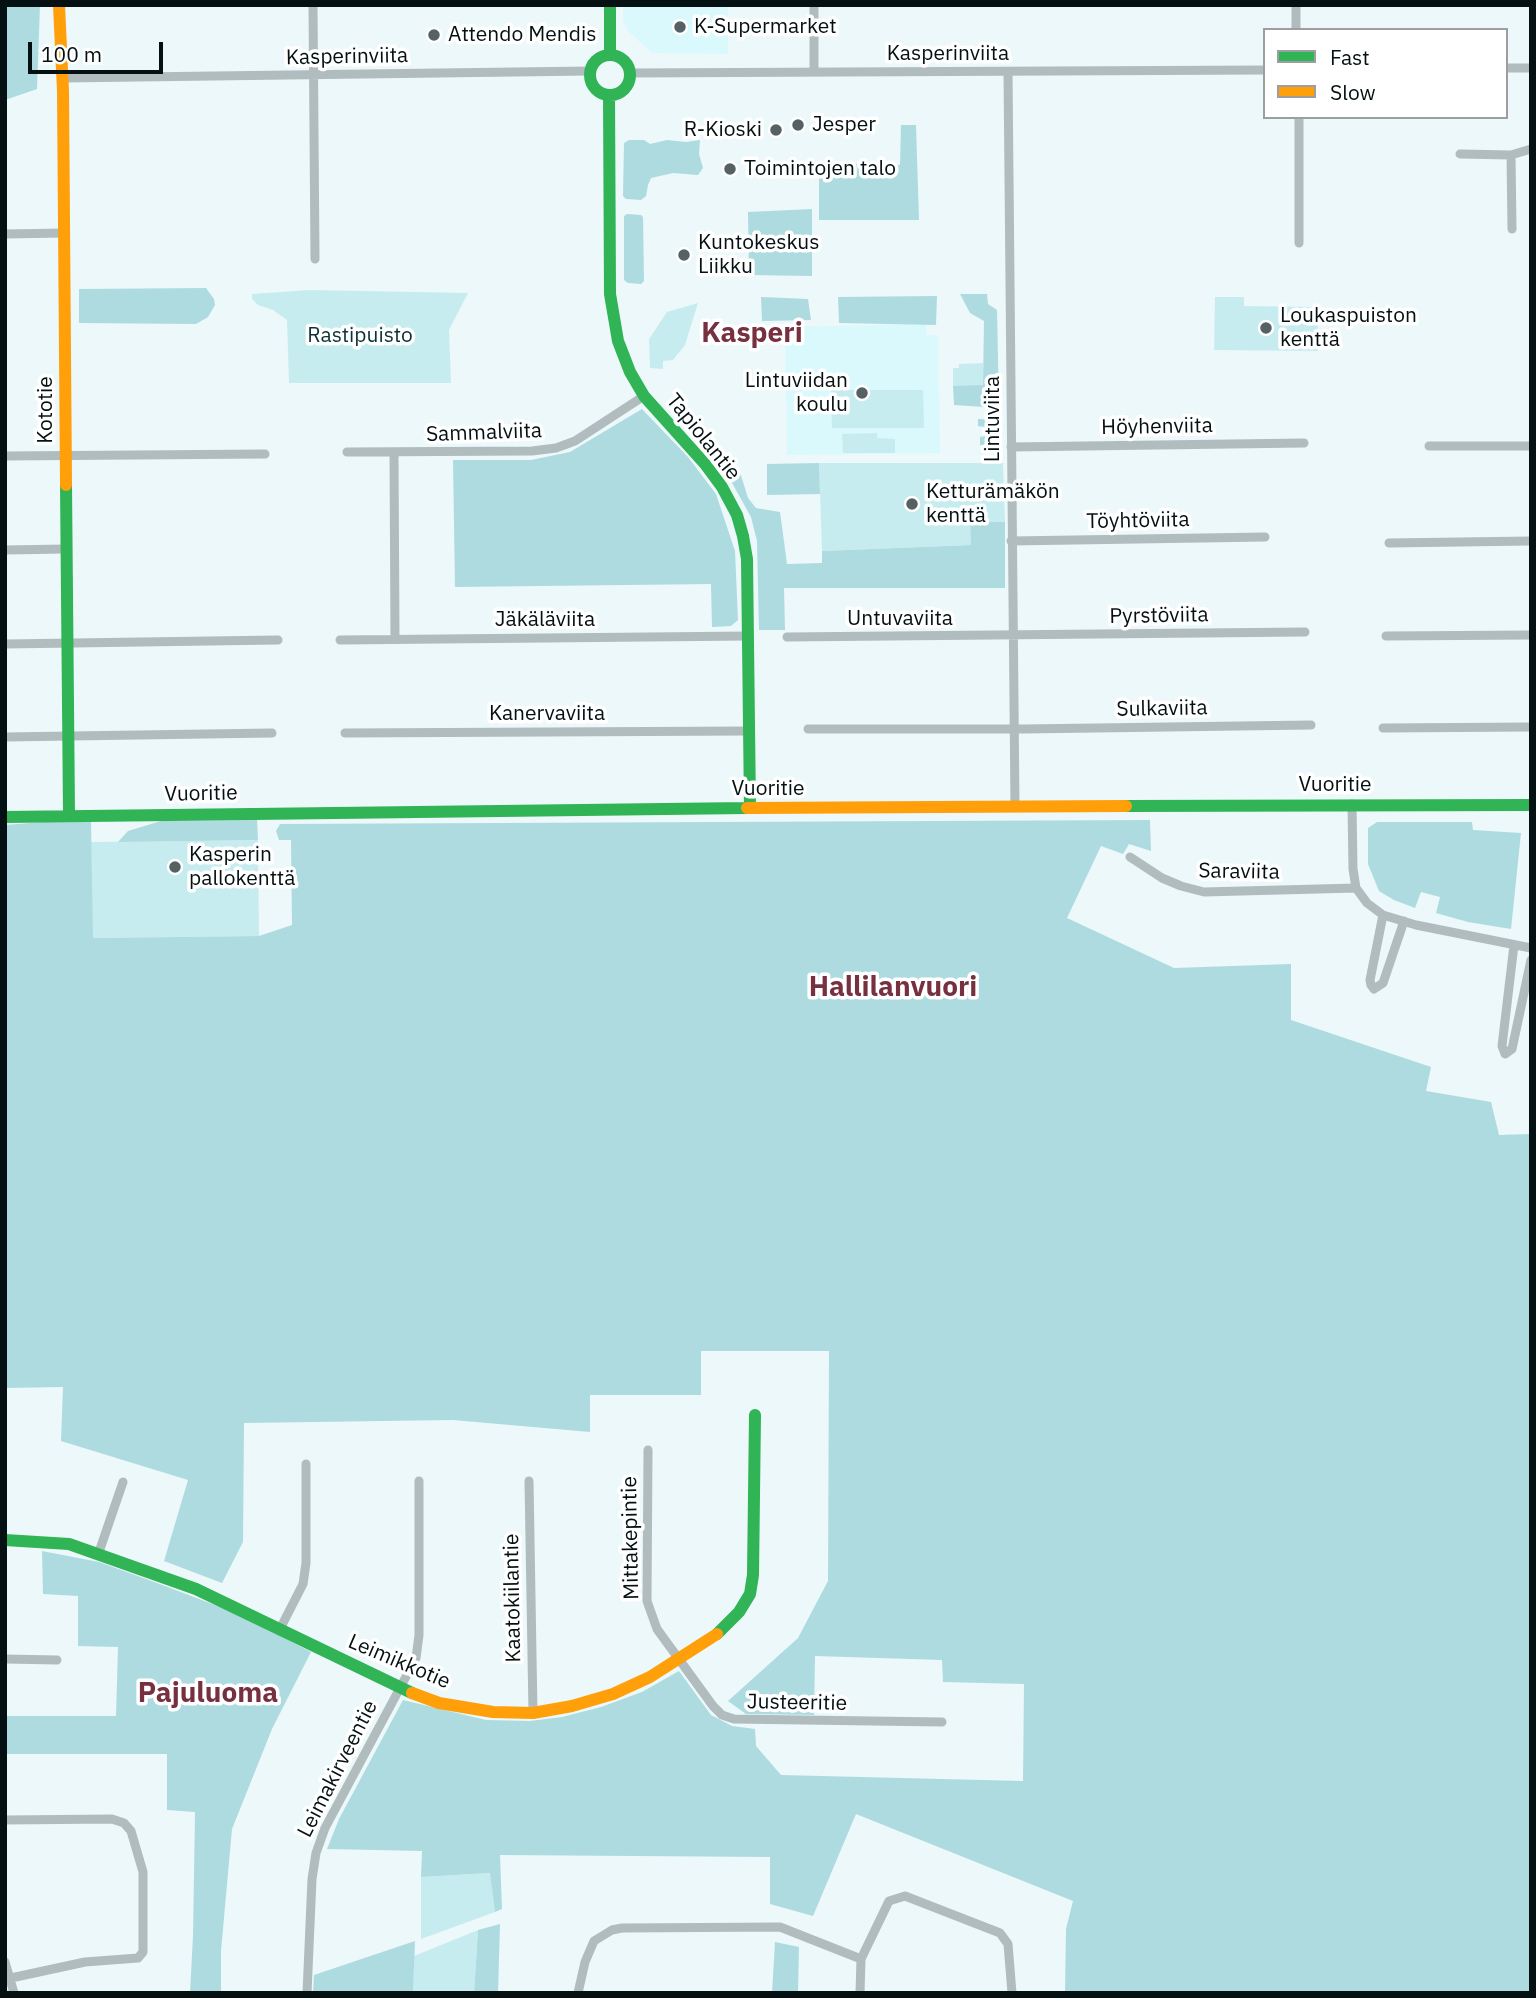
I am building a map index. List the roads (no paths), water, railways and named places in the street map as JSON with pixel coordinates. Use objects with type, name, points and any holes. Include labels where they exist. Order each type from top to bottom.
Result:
[{"type":"street","name":"Kototie","points":[[59,5],[63,78],[69,814]]},
{"type":"street","points":[[313,5],[315,259]]},
{"type":"street","points":[[610,5],[610,54]]},
{"type":"street","points":[[814,5],[814,72]]},
{"type":"street","points":[[1296,5],[1296,28]]},
{"type":"street","points":[[610,54],[625,61],[631,73],[626,88],[615,95],[597,90],[592,85],[590,71],[597,60],[610,54]]},
{"type":"street","points":[[1508,68],[1531,68]]},
{"type":"street","name":"Kasperinviita","points":[[631,73],[1263,70]]},
{"type":"street","name":"Kasperinviita","points":[[63,78],[590,71]]},
{"type":"street","name":"Lintuviita","points":[[1008,72],[1015,807]]},
{"type":"street","name":"Tapiolantie","points":[[609,95],[611,306],[618,341],[630,372],[645,396],[722,487],[737,515],[747,559],[750,808]]},
{"type":"street","points":[[1299,119],[1299,243]]},
{"type":"street","points":[[1460,154],[1511,155],[1531,149]]},
{"type":"street","points":[[1511,155],[1512,229]]},
{"type":"street","points":[[5,234],[64,233]]},
{"type":"street","name":"Sammalviita","points":[[347,452],[532,451],[556,448],[575,441],[645,396]]},
{"type":"street","name":"Höyhenviita","points":[[1011,447],[1304,443]]},
{"type":"street","points":[[1429,446],[1531,446]]},
{"type":"street","points":[[394,452],[395,639]]},
{"type":"street","points":[[5,456],[265,454]]},
{"type":"street","name":"Töyhtöviita","points":[[1011,541],[1265,537]]},
{"type":"street","points":[[1389,543],[1531,541]]},
{"type":"street","points":[[5,550],[66,549]]},
{"type":"street","name":"Pyrstöviita","points":[[1014,635],[1305,632]]},
{"type":"street","name":"Untuvaviita","points":[[788,637],[1014,635]]},
{"type":"street","points":[[1387,636],[1531,635]]},
{"type":"street","name":"Jäkäläviita","points":[[340,640],[749,636]]},
{"type":"street","points":[[5,644],[278,640]]},
{"type":"street","name":"Sulkaviita","points":[[808,729],[1311,724]]},
{"type":"street","points":[[1383,728],[1531,727]]},
{"type":"street","name":"Kanervaviita","points":[[345,733],[748,731]]},
{"type":"street","points":[[5,737],[272,733]]},
{"type":"street","points":[[1352,804],[1353,869],[1356,888],[1367,903],[1383,915],[1404,921],[1531,948]]},
{"type":"street","name":"Vuoritie","points":[[5,817],[69,814],[750,808],[1531,805]]},
{"type":"street","name":"Saraviita","points":[[1130,857],[1162,878],[1204,892],[1356,888]]},
{"type":"street","points":[[1383,915],[1370,980],[1374,989],[1383,983],[1404,921]]},
{"type":"street","points":[[1514,946],[1502,1046],[1505,1054],[1513,1049],[1531,960]]},
{"type":"street","name":"Leimikkotie","points":[[5,1541],[69,1544],[196,1589],[399,1688],[439,1703],[492,1712],[533,1713],[572,1706],[613,1694],[650,1677],[716,1635],[738,1612],[750,1594],[753,1575],[755,1415]]},
{"type":"street","name":"Mittakepintie","points":[[648,1450],[647,1601],[657,1629],[679,1659]]},
{"type":"street","points":[[280,1629],[303,1584],[306,1563],[306,1464]]},
{"type":"street","name":"Leimakirveentie","points":[[307,1993],[312,1880],[316,1853],[326,1828],[416,1658],[419,1635],[419,1481]]},
{"type":"street","name":"Kaatokiilantie","points":[[529,1481],[533,1713]]},
{"type":"street","points":[[98,1555],[122,1482]]},
{"type":"street","points":[[5,1659],[57,1660]]},
{"type":"street","name":"Justeeritie","points":[[679,1659],[713,1706],[722,1715],[734,1719],[942,1722]]},
{"type":"street","points":[[5,1820],[112,1819],[124,1823],[131,1831],[143,1872],[143,1952],[138,1958],[85,1962],[11,1978]]},
{"type":"street","points":[[860,1993],[861,1959],[889,1901],[905,1896],[1000,1933],[1008,1944],[1012,1993]]},
{"type":"street","points":[[578,1993],[585,1962],[594,1941],[612,1930],[622,1928],[780,1927],[861,1959]]},
{"type":"street","points":[[5,1962],[14,1993]]},
{"type":"place","name":"K-Supermarket","points":[[680,27]]},
{"type":"place","name":"Attendo Mendis","points":[[434,35]]},
{"type":"place","name":"Jesper","points":[[798,125]]},
{"type":"place","name":"R-Kioski","points":[[776,130]]},
{"type":"place","name":"Toimintojen talo","points":[[730,169]]},
{"type":"place","name":"Kuntokeskus Liikku","points":[[684,255]]},
{"type":"place","name":"Loukaspuiston kenttä","points":[[1266,328]]},
{"type":"place","name":"Lintuviidan koulu","points":[[862,393]]},
{"type":"place","name":"Ketturämäkön kenttä","points":[[912,504]]},
{"type":"place","name":"Kasperin pallokenttä","points":[[175,867]]},
{"type":"district","name":"Kasperi","points":[[752,334]]},
{"type":"district","name":"Hallilanvuori","points":[[893,988]]},
{"type":"district","name":"Pajuluoma","points":[[208,1694]]},
{"type":"park label","name":"Rastipuisto","points":[[360,336]]}]
